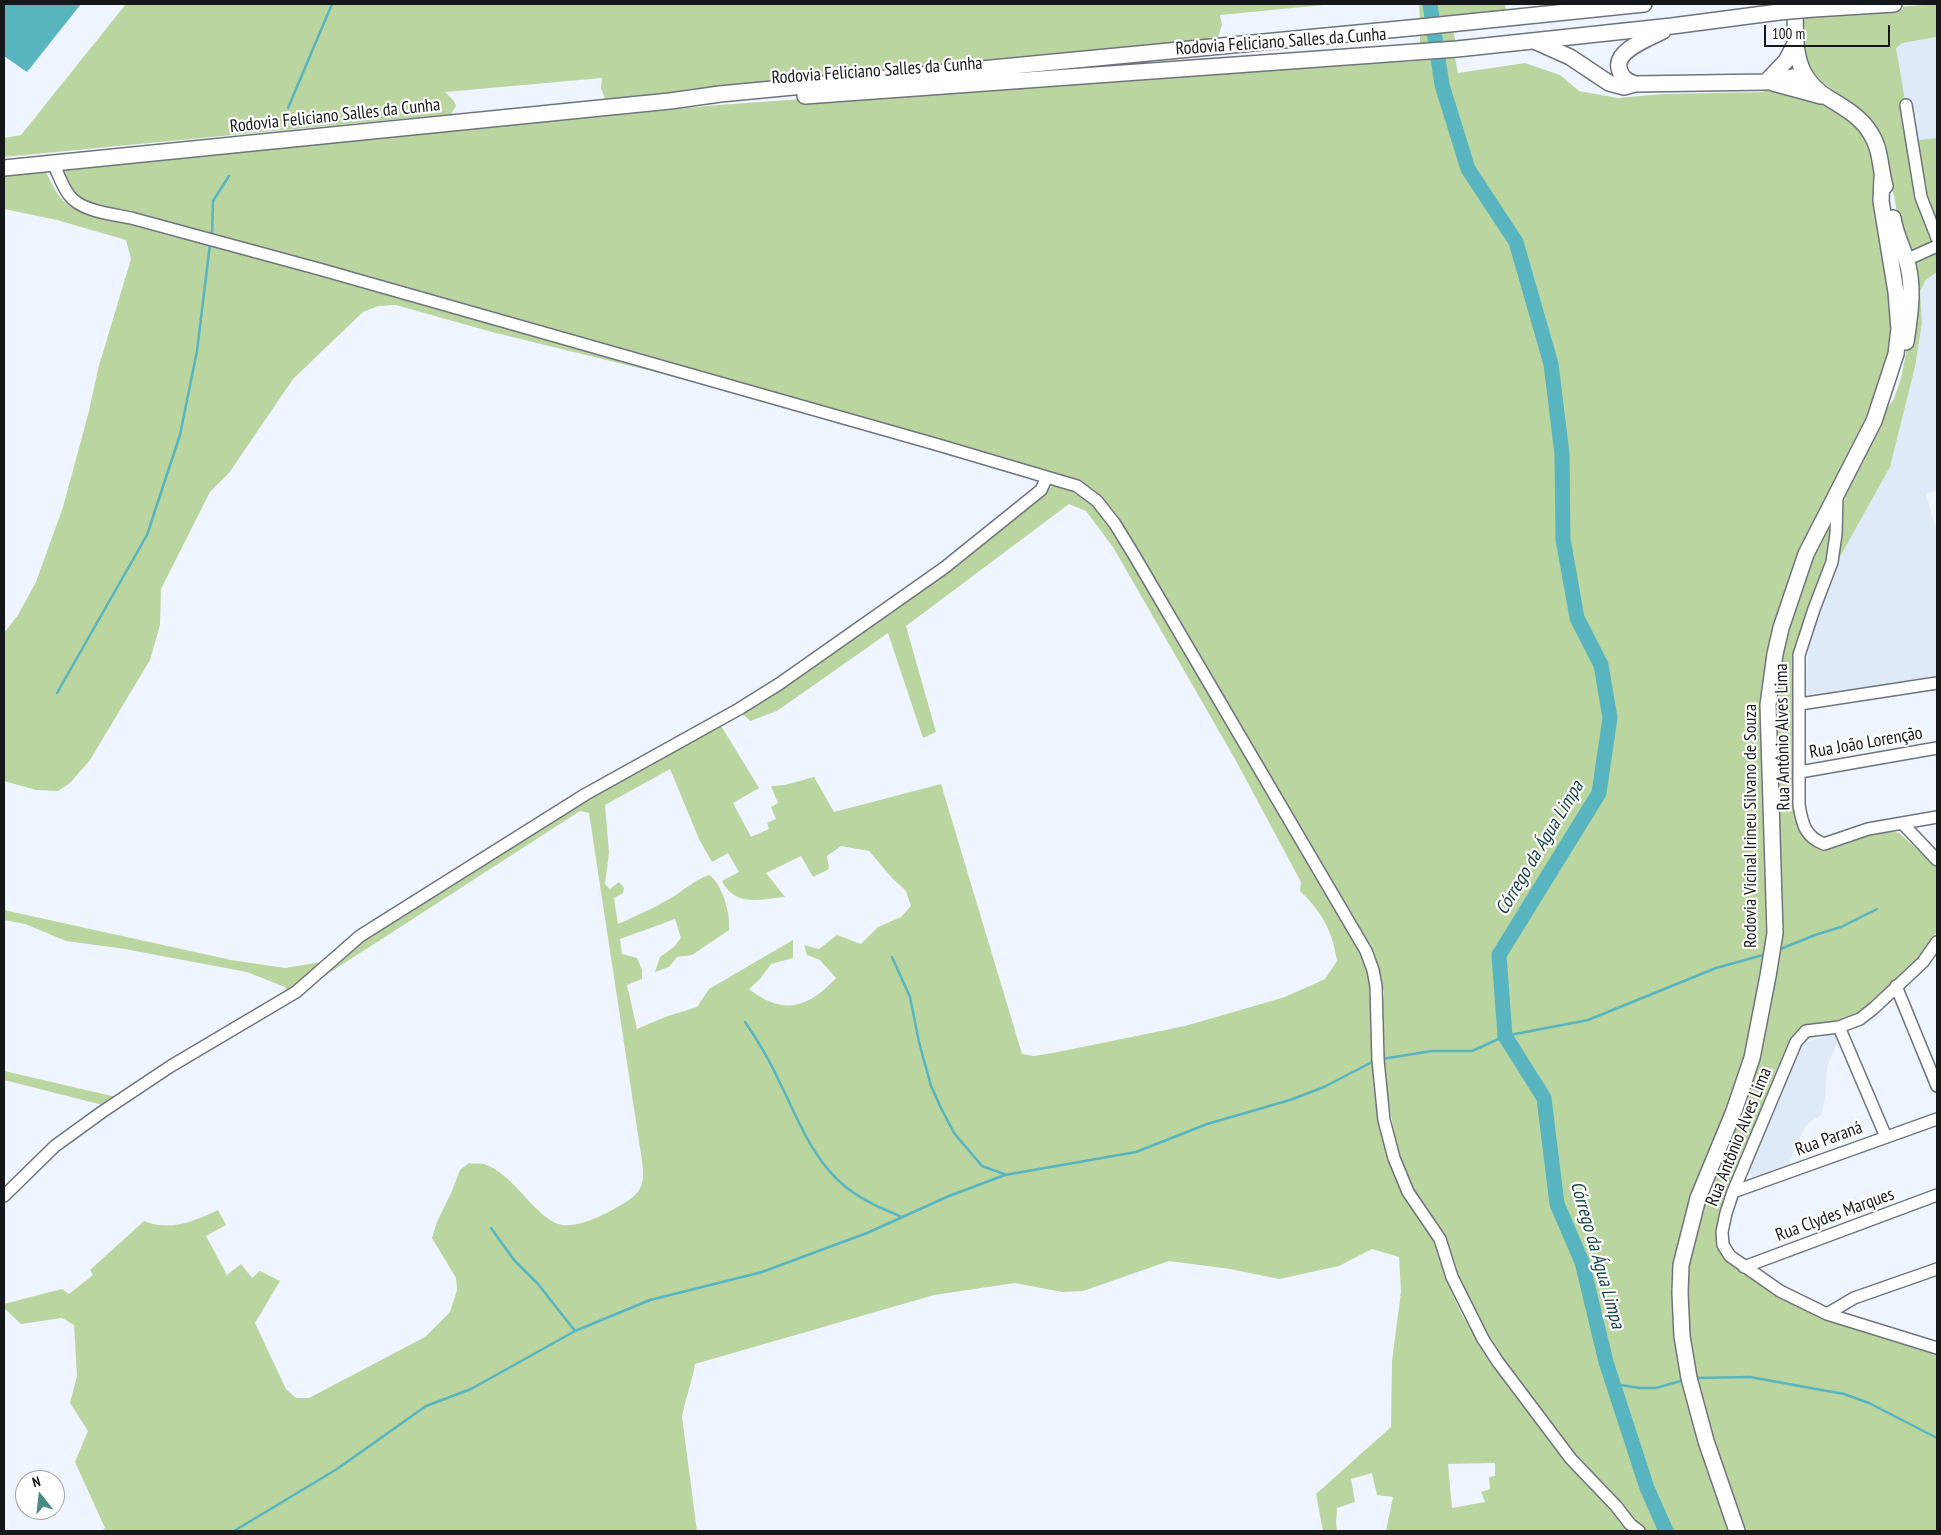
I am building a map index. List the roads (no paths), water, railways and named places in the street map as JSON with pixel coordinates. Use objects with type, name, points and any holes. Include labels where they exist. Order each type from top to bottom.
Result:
[{"type":"main road","points":[[1510,18],[1566,4]]},
{"type":"main road","name":"Rodovia Feliciano Salles da Cunha","points":[[4,168],[670,101],[720,94],[1455,24],[1644,4]]},
{"type":"main road","points":[[1533,40],[1570,58],[1609,83],[1624,87],[1635,84],[1766,82],[1803,75],[1796,42],[1795,4]]},
{"type":"main road","name":"Rodovia Feliciano Salles da Cunha","points":[[670,101],[718,102],[1457,49],[1672,26],[1779,12],[1894,4]]},
{"type":"main road","points":[[1635,84],[1626,80],[1621,75],[1619,64],[1621,57],[1632,46],[1672,26]]},
{"type":"main road","points":[[1766,82],[1786,61],[1796,42]]},
{"type":"main road","name":"Rodovia Vicinal Irineu Silvano de Souza","points":[[1737,1531],[1706,1441],[1689,1378],[1682,1336],[1681,1265],[1698,1198],[1734,1112],[1752,1058],[1768,976],[1774,933],[1768,714],[1775,654],[1781,628],[1806,554],[1874,421],[1896,354],[1903,292],[1900,258],[1890,200],[1882,177],[1878,150],[1872,134],[1852,112],[1829,99],[1803,75]]},
{"type":"main road","points":[[1766,82],[1809,92],[1829,99]]},
{"type":"street","points":[[1906,105],[1921,197],[1937,238]]},
{"type":"street","points":[[53,163],[68,194],[77,204],[101,212],[131,218],[329,272],[935,444],[1077,486],[1097,501],[1115,524],[1366,951],[1373,970],[1376,986],[1378,1060],[1384,1120],[1394,1158],[1408,1192],[1440,1239],[1452,1277],[1483,1339],[1498,1362],[1571,1459],[1616,1506],[1630,1524],[1639,1531]]},
{"type":"street","points":[[1900,258],[1937,246]]},
{"type":"street","points":[[4,1196],[55,1146],[86,1123],[171,1066],[296,992],[360,936],[586,794],[739,710],[779,684],[944,568],[1042,490],[1047,477]]},
{"type":"street","name":"Rua Antônio Alves Lima","points":[[1837,495],[1836,534],[1832,562],[1799,655],[1799,805],[1802,824],[1810,837],[1824,844],[1868,829],[1902,824]]},
{"type":"street","points":[[1800,704],[1937,683]]},
{"type":"street","name":"Rua João Lorenção","points":[[1800,772],[1937,748]]},
{"type":"street","points":[[1902,824],[1937,817]]},
{"type":"street","points":[[1902,824],[1937,860]]},
{"type":"street","name":"Rua Antônio Alves Lima","points":[[1937,942],[1923,962],[1860,1019],[1839,1027],[1806,1031],[1796,1042],[1726,1212],[1722,1232],[1723,1245],[1730,1256],[1780,1291],[1828,1314],[1937,1348]]},
{"type":"street","points":[[1896,986],[1937,1086]]},
{"type":"street","points":[[1839,1027],[1886,1138]]},
{"type":"street","name":"Rua Paraná","points":[[1734,1192],[1937,1118]]},
{"type":"street","name":"Rua Clydes Marques","points":[[1744,1266],[1937,1196]]},
{"type":"street","points":[[1828,1314],[1854,1298],[1937,1269]]},
{"type":"water","points":[[4,4],[81,4],[27,72],[4,56]]},
{"type":"waterway","points":[[288,108],[332,4]]},
{"type":"waterway","name":"Córrego da Água Limpa","points":[[1430,4],[1442,85],[1468,169],[1516,242],[1551,364],[1562,454],[1563,539],[1577,618],[1601,665],[1610,718],[1599,793],[1499,955],[1505,1036],[1544,1098],[1557,1204],[1582,1262],[1606,1362],[1647,1488],[1666,1531]]},
{"type":"waterway","points":[[212,235],[213,201],[229,176]]},
{"type":"waterway","points":[[57,693],[147,535],[180,435],[197,351],[210,244]]},
{"type":"waterway","points":[[1778,950],[1841,927],[1877,909]]},
{"type":"waterway","points":[[1382,1059],[1432,1051],[1472,1051],[1505,1036],[1588,1020],[1716,968],[1763,955]]},
{"type":"waterway","points":[[892,957],[910,997],[919,1042],[931,1086],[941,1108],[954,1133],[982,1166],[1004,1174]]},
{"type":"waterway","points":[[745,1022],[769,1061],[808,1141],[825,1166],[835,1178],[853,1193],[902,1217]]},
{"type":"waterway","points":[[234,1531],[337,1469],[426,1406],[471,1389],[575,1331],[650,1300],[762,1272],[867,1233],[949,1196],[1005,1175],[1136,1152],[1207,1124],[1290,1100],[1324,1087],[1374,1061]]},
{"type":"waterway","points":[[491,1228],[514,1260],[538,1284],[575,1331]]},
{"type":"waterway","points":[[1696,1378],[1750,1377],[1844,1394],[1869,1403],[1937,1438]]},
{"type":"waterway","points":[[1614,1384],[1640,1388],[1656,1388],[1684,1380]]}]
